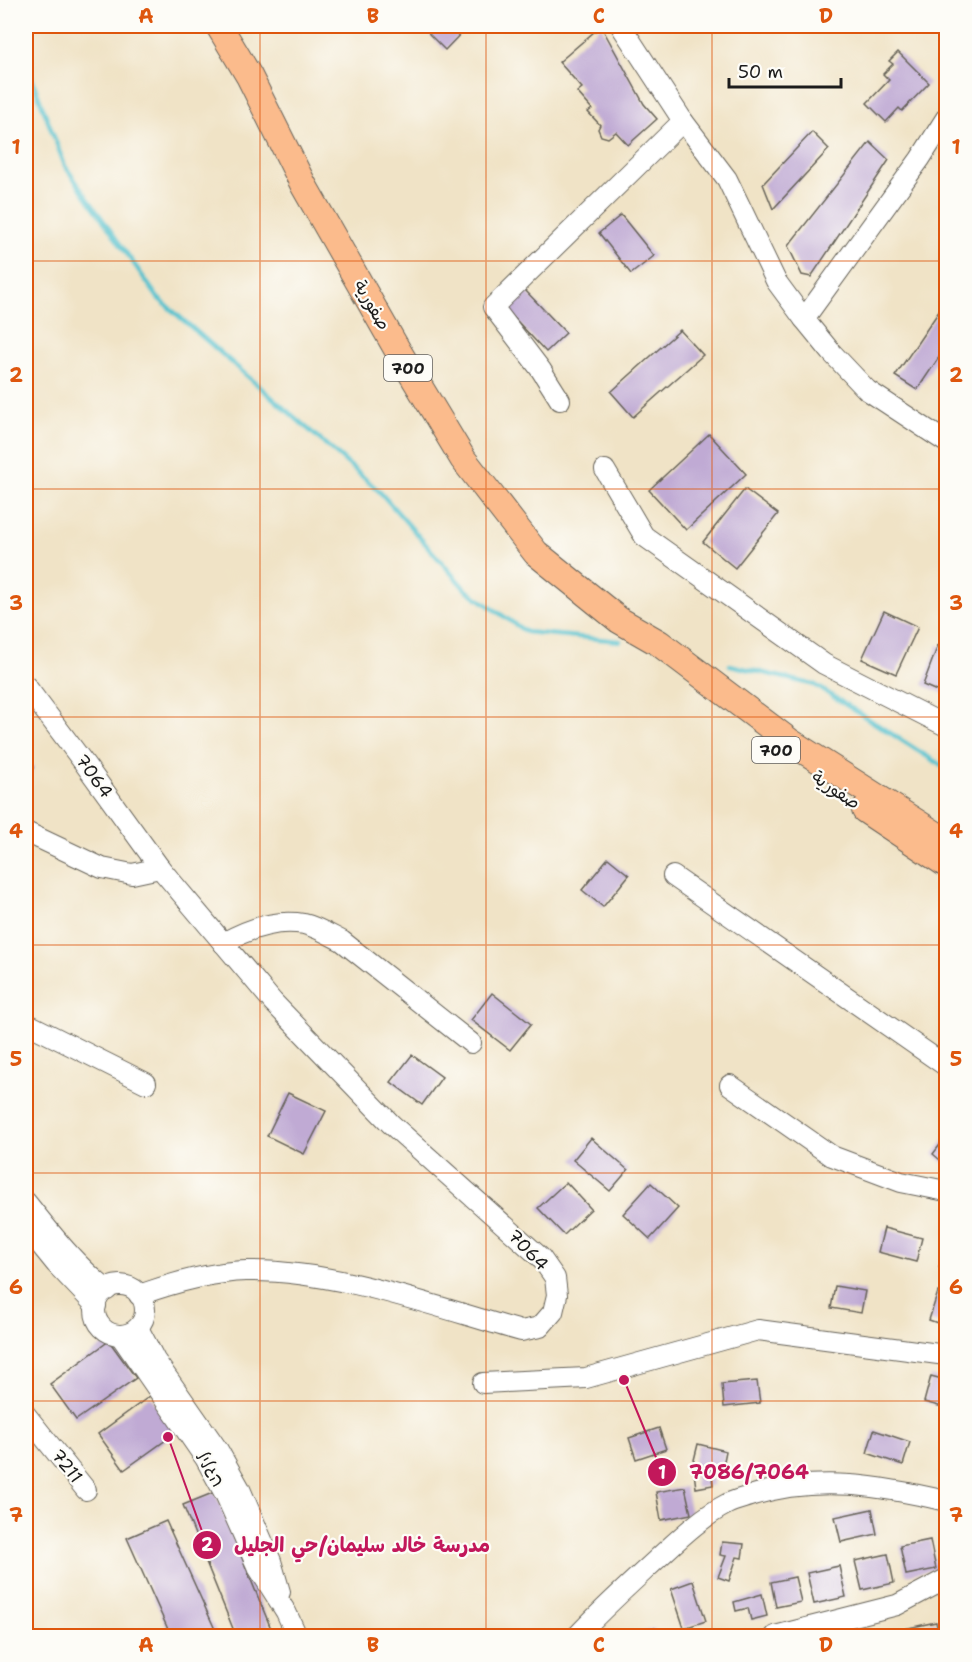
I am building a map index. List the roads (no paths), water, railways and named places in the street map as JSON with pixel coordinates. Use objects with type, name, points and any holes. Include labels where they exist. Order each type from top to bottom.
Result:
[{"type":"main road","name":"700","points":[[219,26],[249,76]]},
{"type":"main road","name":"700","points":[[230,26],[249,76]]},
{"type":"main road","name":"صفورية","points":[[249,76],[304,186],[398,351],[463,459],[536,553],[619,620],[659,644],[789,741],[946,841]]},
{"type":"main road","name":"صفورية","points":[[619,620],[645,651],[781,754],[946,864]]},
{"type":"street","points":[[621,26],[683,121],[726,179],[776,281],[804,320],[867,390],[946,442]]},
{"type":"street","points":[[804,320],[920,159],[940,140],[946,118]]},
{"type":"street","points":[[560,400],[541,370],[493,307],[683,121]]},
{"type":"street","points":[[604,470],[644,536],[824,664],[946,726]]},
{"type":"street","name":"7064","points":[[26,686],[160,868],[273,1002],[391,1124],[541,1258],[555,1278],[557,1295],[553,1312],[540,1327],[521,1331],[392,1294],[319,1277],[282,1272],[244,1271],[196,1278],[139,1295]]},
{"type":"street","points":[[26,832],[102,868],[132,874],[160,868]]},
{"type":"street","points":[[673,876],[946,1066]]},
{"type":"street","points":[[223,943],[241,933],[259,927],[304,924],[342,941],[471,1043]]},
{"type":"street","points":[[26,1023],[146,1083]]},
{"type":"street","points":[[730,1085],[832,1156],[901,1182],[946,1191]]},
{"type":"street","points":[[26,1202],[68,1254],[89,1275],[101,1298],[97,1320],[103,1328],[111,1334],[130,1333],[138,1328],[144,1319],[146,1309],[143,1300],[129,1287],[119,1285],[101,1298]]},
{"type":"street","points":[[26,1227],[56,1264],[101,1298]]},
{"type":"street","name":"הגליל","points":[[138,1328],[155,1360],[218,1450],[240,1489],[271,1561],[286,1612]]},
{"type":"street","points":[[483,1383],[586,1378],[758,1330],[946,1354]]},
{"type":"street","name":"הגליל","points":[[120,1335],[205,1458],[226,1496],[257,1566],[286,1612],[297,1636]]},
{"type":"street","name":"7211","points":[[26,1415],[86,1490]]},
{"type":"street","points":[[577,1636],[602,1609],[691,1528],[728,1503],[768,1491],[813,1483],[900,1490],[946,1501]]},
{"type":"street","points":[[775,1636],[897,1605],[946,1579]]},
{"type":"waterway","points":[[26,63],[65,166],[158,298],[379,491],[465,589],[526,632],[620,641]]},
{"type":"waterway","points":[[730,665],[815,685],[942,766]]},
{"type":"place","name":"7086/7064","points":[[624,1380]]},
{"type":"place","name":"مدرسة خالد سليمان/حي الجليل","points":[[168,1437]]}]
